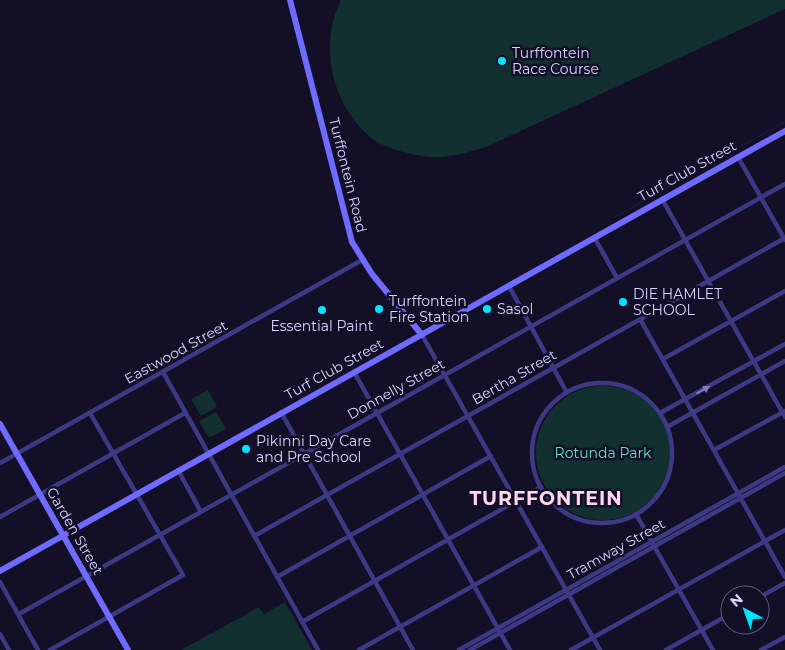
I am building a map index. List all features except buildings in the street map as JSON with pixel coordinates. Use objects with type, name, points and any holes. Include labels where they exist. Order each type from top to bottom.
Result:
[{"type":"main road","name":"Turffontein Road","points":[[290,0],[349,235],[362,260],[422,335]]},
{"type":"main road","name":"Turf Club Street","points":[[0,570],[64,536],[208,453],[785,131]]},
{"type":"main road","name":"Garden Street","points":[[0,424],[128,650]]},
{"type":"street","points":[[738,157],[785,239]]},
{"type":"street","name":"Donnelly Street","points":[[19,614],[785,184]]},
{"type":"street","points":[[662,199],[784,414],[714,450]]},
{"type":"street","points":[[594,237],[617,278]]},
{"type":"street","name":"Bertha Street","points":[[254,536],[785,239]]},
{"type":"street","name":"Eastwood Street","points":[[0,464],[362,260]]},
{"type":"street","points":[[509,286],[568,393]]},
{"type":"street","points":[[663,359],[785,291]]},
{"type":"street","points":[[640,319],[785,577]]},
{"type":"street","points":[[422,335],[600,650]]},
{"type":"street","points":[[660,414],[785,344]]},
{"type":"street","points":[[667,427],[785,361]]},
{"type":"street","points":[[163,372],[318,650]]},
{"type":"street","points":[[354,372],[510,650]]},
{"type":"street","points":[[592,384],[618,385],[641,395],[660,414],[667,427],[672,448],[668,476],[653,500],[636,514],[622,520],[607,523],[583,520],[569,515],[556,506],[541,488],[533,460],[536,432],[546,412],[568,393],[592,384]]},
{"type":"street","points":[[0,517],[186,412]]},
{"type":"street","points":[[281,412],[414,650]]},
{"type":"street","points":[[50,650],[183,576],[90,413]]},
{"type":"street","points":[[277,577],[491,456]]},
{"type":"street","name":"Tramway Street","points":[[470,650],[567,592],[774,476],[785,467]]},
{"type":"street","points":[[178,470],[200,512]]},
{"type":"street","name":"Tramway Street","points":[[774,476],[785,473]]},
{"type":"street","points":[[302,622],[541,488]]},
{"type":"street","points":[[636,514],[712,650]]},
{"type":"street","points":[[571,650],[785,530]]},
{"type":"street","points":[[359,650],[542,547]]},
{"type":"street","points":[[0,582],[38,650]]},
{"type":"street","points":[[770,591],[785,583]]},
{"type":"street","points":[[666,650],[720,620]]},
{"type":"street","name":"Tramway Street","points":[[459,650],[499,631]]},
{"type":"street","points":[[0,634],[9,650]]},
{"type":"street","points":[[761,650],[785,637]]},
{"type":"green space","name":"Turffontein Race Course","points":[[341,0],[785,0],[785,9],[486,147],[455,155],[430,157],[401,152],[375,140],[356,122],[346,107],[332,72],[330,54],[334,17]]},
{"type":"green space","name":"Rotunda Park","points":[[603,386],[628,392],[650,406],[664,428],[670,453],[664,478],[650,500],[628,514],[603,520],[578,514],[556,500],[542,478],[536,453],[542,428],[556,406],[578,392]]},
{"type":"green space","points":[[208,390],[217,407],[201,416],[191,399]]},
{"type":"green space","points":[[216,412],[226,429],[209,438],[199,421]]},
{"type":"green space","points":[[285,602],[312,650],[181,650],[259,607],[264,614]]},
{"type":"waterway","points":[[615,217],[785,122]]},
{"type":"place","name":"Turffontein Race Course","points":[[502,61]]},
{"type":"place","name":"DIE HAMLET SCHOOL","points":[[623,302]]},
{"type":"place","name":"Turffontein Fire Station","points":[[379,309]]},
{"type":"place","name":"Sasol","points":[[487,309]]},
{"type":"place","name":"Essential Paint","points":[[322,310]]},
{"type":"place","name":"Pikinni Day Care and Pre School","points":[[246,449]]},
{"type":"district","name":"TURFFONTEIN","points":[[546,498]]}]
